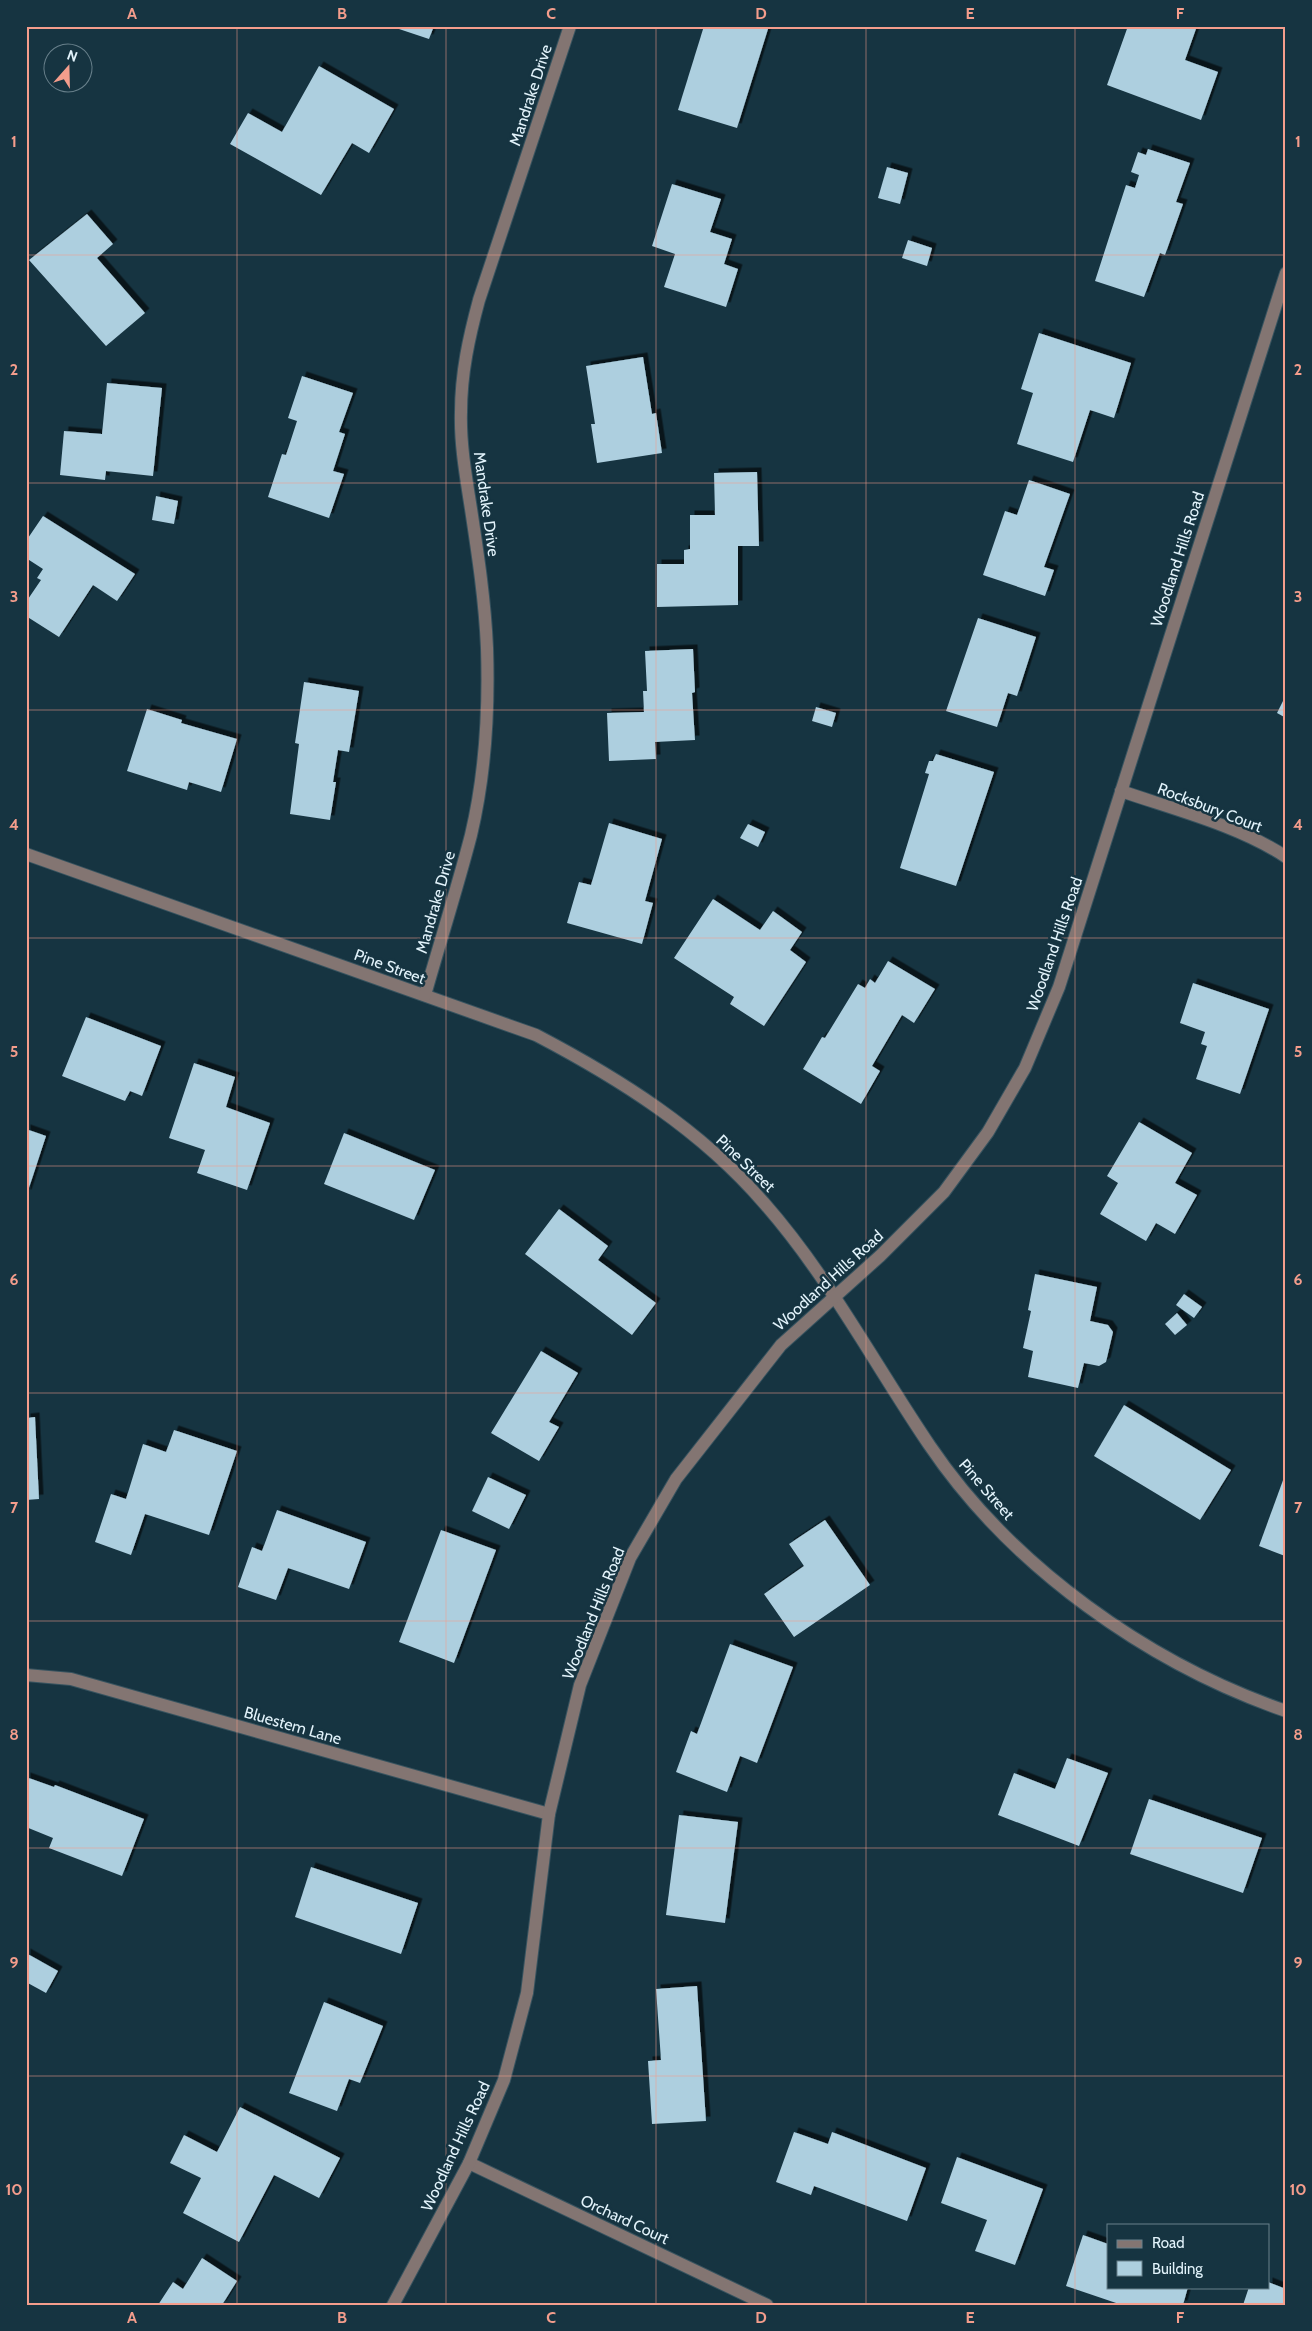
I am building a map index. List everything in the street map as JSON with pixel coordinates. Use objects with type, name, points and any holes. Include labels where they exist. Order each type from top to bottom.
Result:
[{"type":"street","name":"Mandrake Drive","points":[[425,995],[471,834],[481,773],[486,711],[487,649],[483,587],[462,451],[461,412],[463,374],[469,337],[479,300],[570,26]]},
{"type":"street","name":"Woodland Hills Road","points":[[392,2305],[469,2163],[504,2080],[527,1992],[549,1814],[580,1685],[630,1558],[682,1471],[782,1345],[880,1256],[944,1192],[988,1132],[1025,1068],[1059,987],[1286,272]]},
{"type":"street","name":"Rocksbury Court","points":[[1121,791],[1233,830],[1286,857]]},
{"type":"street","name":"Pine Street","points":[[26,854],[536,1036],[618,1080],[680,1123],[722,1160],[762,1201],[799,1244],[931,1448],[972,1499],[1017,1546],[1066,1589],[1107,1621],[1150,1648],[1196,1674],[1242,1696],[1286,1710]]},
{"type":"street","name":"Bluestem Lane","points":[[26,1675],[71,1678],[549,1814]]},
{"type":"street","name":"Orchard Court","points":[[469,2163],[767,2305]]},
{"type":"building","points":[[390,26],[434,26],[429,39]]},
{"type":"building","points":[[704,26],[760,26],[768,29],[737,128],[678,110]]},
{"type":"building","points":[[1128,26],[1197,26],[1185,60],[1218,72],[1201,120],[1107,85]]},
{"type":"building","points":[[319,66],[394,109],[369,153],[352,143],[321,195],[230,144],[248,113],[282,132]]},
{"type":"building","points":[[1148,149],[1190,163],[1176,202],[1183,204],[1165,255],[1160,253],[1144,297],[1095,281],[1126,185],[1135,188],[1139,175],[1131,172],[1138,152],[1146,155]]},
{"type":"building","points":[[887,167],[908,173],[900,204],[878,198]]},
{"type":"building","points":[[672,184],[721,199],[710,232],[732,239],[724,264],[738,269],[726,307],[664,287],[675,254],[652,246]]},
{"type":"building","points":[[87,214],[113,244],[97,258],[145,313],[106,346],[29,260]]},
{"type":"building","points":[[908,240],[932,248],[927,266],[902,258]]},
{"type":"building","points":[[1039,333],[1131,363],[1114,418],[1090,410],[1073,462],[1017,444],[1033,393],[1021,389]]},
{"type":"building","points":[[643,357],[652,414],[656,413],[662,453],[597,463],[591,424],[595,424],[586,366]]},
{"type":"building","points":[[302,376],[353,393],[339,432],[345,434],[333,471],[344,474],[329,518],[268,497],[282,454],[286,455],[297,421],[288,418]]},
{"type":"building","points":[[107,383],[162,388],[153,476],[106,471],[105,480],[60,475],[64,431],[102,434]]},
{"type":"building","points":[[757,472],[759,546],[738,546],[738,605],[657,607],[657,564],[684,564],[684,550],[690,549],[690,515],[715,515],[714,473]]},
{"type":"building","points":[[1029,480],[1070,494],[1044,567],[1054,570],[1045,596],[983,575],[1005,511],[1017,515]]},
{"type":"building","points":[[156,496],[178,501],[174,524],[152,520]]},
{"type":"building","points":[[43,516],[135,574],[117,601],[93,585],[59,637],[26,616],[26,602],[41,580],[37,578],[43,569],[26,558],[26,541]]},
{"type":"building","points":[[978,618],[1036,637],[1017,696],[1008,693],[997,727],[946,711]]},
{"type":"building","points":[[693,649],[695,692],[692,693],[695,740],[655,742],[656,759],[609,761],[607,713],[644,712],[643,691],[647,691],[645,651]]},
{"type":"building","points":[[304,682],[359,691],[349,752],[338,750],[333,782],[336,782],[330,820],[290,814],[299,744],[295,743]]},
{"type":"building","points":[[1286,695],[1286,718],[1277,713]]},
{"type":"building","points":[[816,707],[836,713],[832,727],[812,721]]},
{"type":"building","points":[[147,709],[182,720],[181,723],[237,739],[221,792],[189,782],[187,790],[127,771]]},
{"type":"building","points":[[936,754],[994,772],[956,886],[900,868],[929,774],[925,773],[929,761],[933,761]]},
{"type":"building","points":[[609,823],[662,839],[645,901],[653,903],[642,944],[567,923],[579,882],[591,885]]},
{"type":"building","points":[[748,824],[765,832],[758,847],[740,838]]},
{"type":"building","points":[[713,899],[760,930],[773,911],[802,932],[790,950],[806,962],[764,1026],[730,1004],[734,997],[674,958]]},
{"type":"building","points":[[888,961],[935,989],[914,1023],[902,1015],[872,1066],[880,1071],[861,1104],[803,1069],[822,1037],[825,1038],[858,984],[865,988],[870,979],[875,983]]},
{"type":"building","points":[[1193,983],[1269,1009],[1240,1094],[1196,1079],[1207,1046],[1201,1044],[1205,1032],[1180,1023]]},
{"type":"building","points":[[86,1017],[161,1046],[142,1096],[130,1091],[125,1101],[62,1076]]},
{"type":"building","points":[[194,1063],[235,1077],[226,1107],[270,1123],[247,1190],[197,1173],[205,1150],[169,1138]]},
{"type":"building","points":[[1139,1122],[1192,1153],[1175,1183],[1197,1195],[1175,1234],[1156,1223],[1146,1241],[1100,1214],[1118,1183],[1107,1176]]},
{"type":"building","points":[[26,1129],[46,1136],[27,1194],[26,1194]]},
{"type":"building","points":[[344,1133],[435,1170],[414,1220],[324,1184]]},
{"type":"building","points":[[559,1209],[608,1246],[598,1260],[656,1303],[632,1335],[525,1254]]},
{"type":"building","points":[[1035,1274],[1097,1287],[1090,1321],[1108,1325],[1113,1332],[1106,1362],[1099,1366],[1084,1363],[1078,1388],[1028,1377],[1033,1351],[1023,1348],[1031,1311],[1028,1310]]},
{"type":"building","points":[[1184,1294],[1202,1307],[1194,1318],[1176,1305]]},
{"type":"building","points":[[1177,1313],[1187,1325],[1175,1335],[1165,1324]]},
{"type":"building","points":[[541,1351],[578,1373],[549,1422],[559,1427],[539,1461],[491,1433]]},
{"type":"building","points":[[1124,1405],[1231,1470],[1200,1520],[1094,1456]]},
{"type":"building","points":[[35,1417],[39,1499],[26,1500],[26,1418]]},
{"type":"building","points":[[174,1430],[237,1451],[209,1535],[145,1514],[131,1555],[95,1542],[111,1494],[126,1499],[143,1444],[166,1452]]},
{"type":"building","points":[[1286,1472],[1286,1553],[1285,1556],[1259,1546]]},
{"type":"building","points":[[488,1477],[526,1495],[509,1529],[472,1511]]},
{"type":"building","points":[[277,1510],[366,1542],[349,1589],[288,1568],[276,1600],[238,1587],[252,1547],[262,1551]]},
{"type":"building","points":[[825,1520],[870,1585],[794,1637],[764,1594],[804,1566],[789,1544]]},
{"type":"building","points":[[441,1530],[496,1550],[454,1663],[399,1642]]},
{"type":"building","points":[[730,1644],[793,1667],[757,1763],[740,1756],[727,1792],[676,1772],[691,1731],[697,1734]]},
{"type":"building","points":[[1067,1758],[1108,1773],[1079,1846],[998,1815],[1014,1773],[1055,1789]]},
{"type":"building","points":[[26,1777],[54,1787],[55,1785],[144,1819],[122,1876],[49,1848],[53,1838],[26,1827]]},
{"type":"building","points":[[1149,1799],[1262,1838],[1243,1893],[1130,1854]]},
{"type":"building","points":[[679,1815],[738,1822],[725,1923],[666,1915]]},
{"type":"building","points":[[311,1867],[418,1903],[401,1954],[295,1917]]},
{"type":"building","points":[[26,1953],[58,1971],[46,1993],[26,1982]]},
{"type":"building","points":[[697,1986],[706,2121],[652,2124],[648,2061],[661,2060],[656,1989]]},
{"type":"building","points":[[324,2002],[383,2026],[360,2083],[349,2079],[337,2111],[289,2093]]},
{"type":"building","points":[[240,2107],[340,2158],[319,2198],[274,2175],[239,2242],[183,2213],[201,2178],[170,2163],[184,2135],[217,2152]]},
{"type":"building","points":[[794,2132],[828,2144],[832,2132],[926,2168],[907,2221],[814,2186],[811,2195],[776,2182]]},
{"type":"building","points":[[957,2157],[1043,2189],[1015,2265],[975,2251],[987,2220],[941,2203]]},
{"type":"building","points":[[1083,2235],[1107,2244],[1107,2288],[1188,2288],[1183,2305],[1122,2305],[1066,2286]]},
{"type":"building","points":[[202,2258],[237,2281],[222,2305],[158,2305],[173,2282],[183,2289]]},
{"type":"building","points":[[1270,2283],[1286,2289],[1286,2305],[1243,2305],[1249,2288],[1270,2288]]}]
